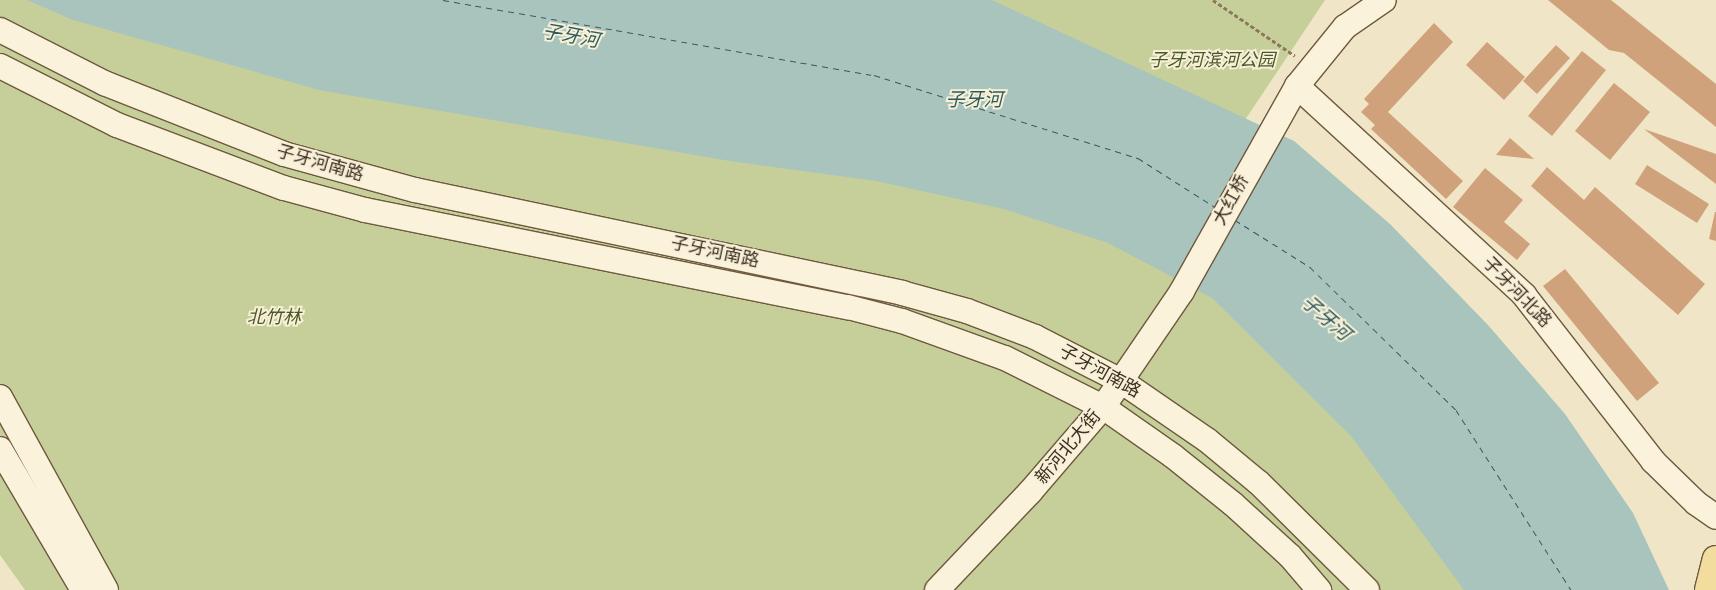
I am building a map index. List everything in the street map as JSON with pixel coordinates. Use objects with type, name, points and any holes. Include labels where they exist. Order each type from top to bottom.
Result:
[{"type":"main road","name":"大红桥","points":[[1182,290],[1280,110],[1310,66],[1345,28],[1384,0]]},
{"type":"main road","name":"子牙河南路","points":[[0,30],[104,83],[284,154],[415,190],[902,292],[1002,324],[1085,362],[1121,381],[1207,440],[1259,483],[1367,590]]},
{"type":"main road","name":"子牙河南路","points":[[0,66],[118,125],[284,188],[365,210],[848,307],[949,337],[1070,388],[1102,407],[1233,504],[1290,556],[1320,590]]},
{"type":"main road","name":"子牙河北路","points":[[1297,86],[1524,295],[1653,462],[1696,503],[1716,517]]},
{"type":"main road","name":"新河北大街","points":[[937,590],[1030,492],[1102,407],[1182,290]]},
{"type":"main road","points":[[1070,388],[1084,390],[1091,383],[1094,374],[1085,362]]},
{"type":"main road","points":[[0,397],[106,590]]},
{"type":"main road","points":[[0,449],[83,590]]},
{"type":"main road","points":[[1708,590],[1716,559]]},
{"type":"path","points":[[1213,0],[1310,66]]},
{"type":"green space","name":"北竹林","points":[[0,0],[123,0],[980,180],[1229,295],[1394,458],[1484,590],[25,590],[0,555]]},
{"type":"green space","name":"子牙河滨河公园","points":[[917,0],[1325,0],[1235,135]]},
{"type":"water","name":"子牙河","points":[[27,0],[992,0],[1294,141],[1390,224],[1488,325],[1565,414],[1633,513],[1669,590],[1464,590],[1351,436],[1212,298],[1108,243],[1004,209],[876,181],[730,161],[319,90],[73,20]]},
{"type":"building","points":[[1548,0],[1611,0],[1716,84],[1716,127],[1624,53],[1609,50]]},
{"type":"building","points":[[1434,23],[1453,42],[1388,112],[1463,181],[1446,199],[1371,129],[1375,125],[1361,112],[1369,104],[1364,99]]},
{"type":"building","points":[[1487,42],[1525,77],[1504,100],[1466,65]]},
{"type":"building","points":[[1556,45],[1570,58],[1537,94],[1523,81]]},
{"type":"building","points":[[1582,51],[1606,70],[1552,136],[1528,116]]},
{"type":"building","points":[[1614,83],[1650,112],[1610,160],[1575,131]]},
{"type":"building","points":[[1644,129],[1716,154],[1716,184]]},
{"type":"building","points":[[1510,138],[1534,159],[1496,155]]},
{"type":"building","points":[[1647,165],[1709,204],[1697,223],[1635,184]]},
{"type":"building","points":[[1547,167],[1584,200],[1595,187],[1705,284],[1678,315],[1531,186]]},
{"type":"building","points":[[1485,168],[1523,200],[1504,222],[1530,244],[1517,260],[1453,207]]},
{"type":"building","points":[[1716,212],[1716,241],[1709,239]]},
{"type":"building","points":[[1565,269],[1659,383],[1637,401],[1543,286]]},
{"type":"ferry route","points":[[443,0],[874,75],[1138,158],[1215,207]]},
{"type":"ferry route","points":[[1235,220],[1310,267],[1456,410],[1571,590]]}]
